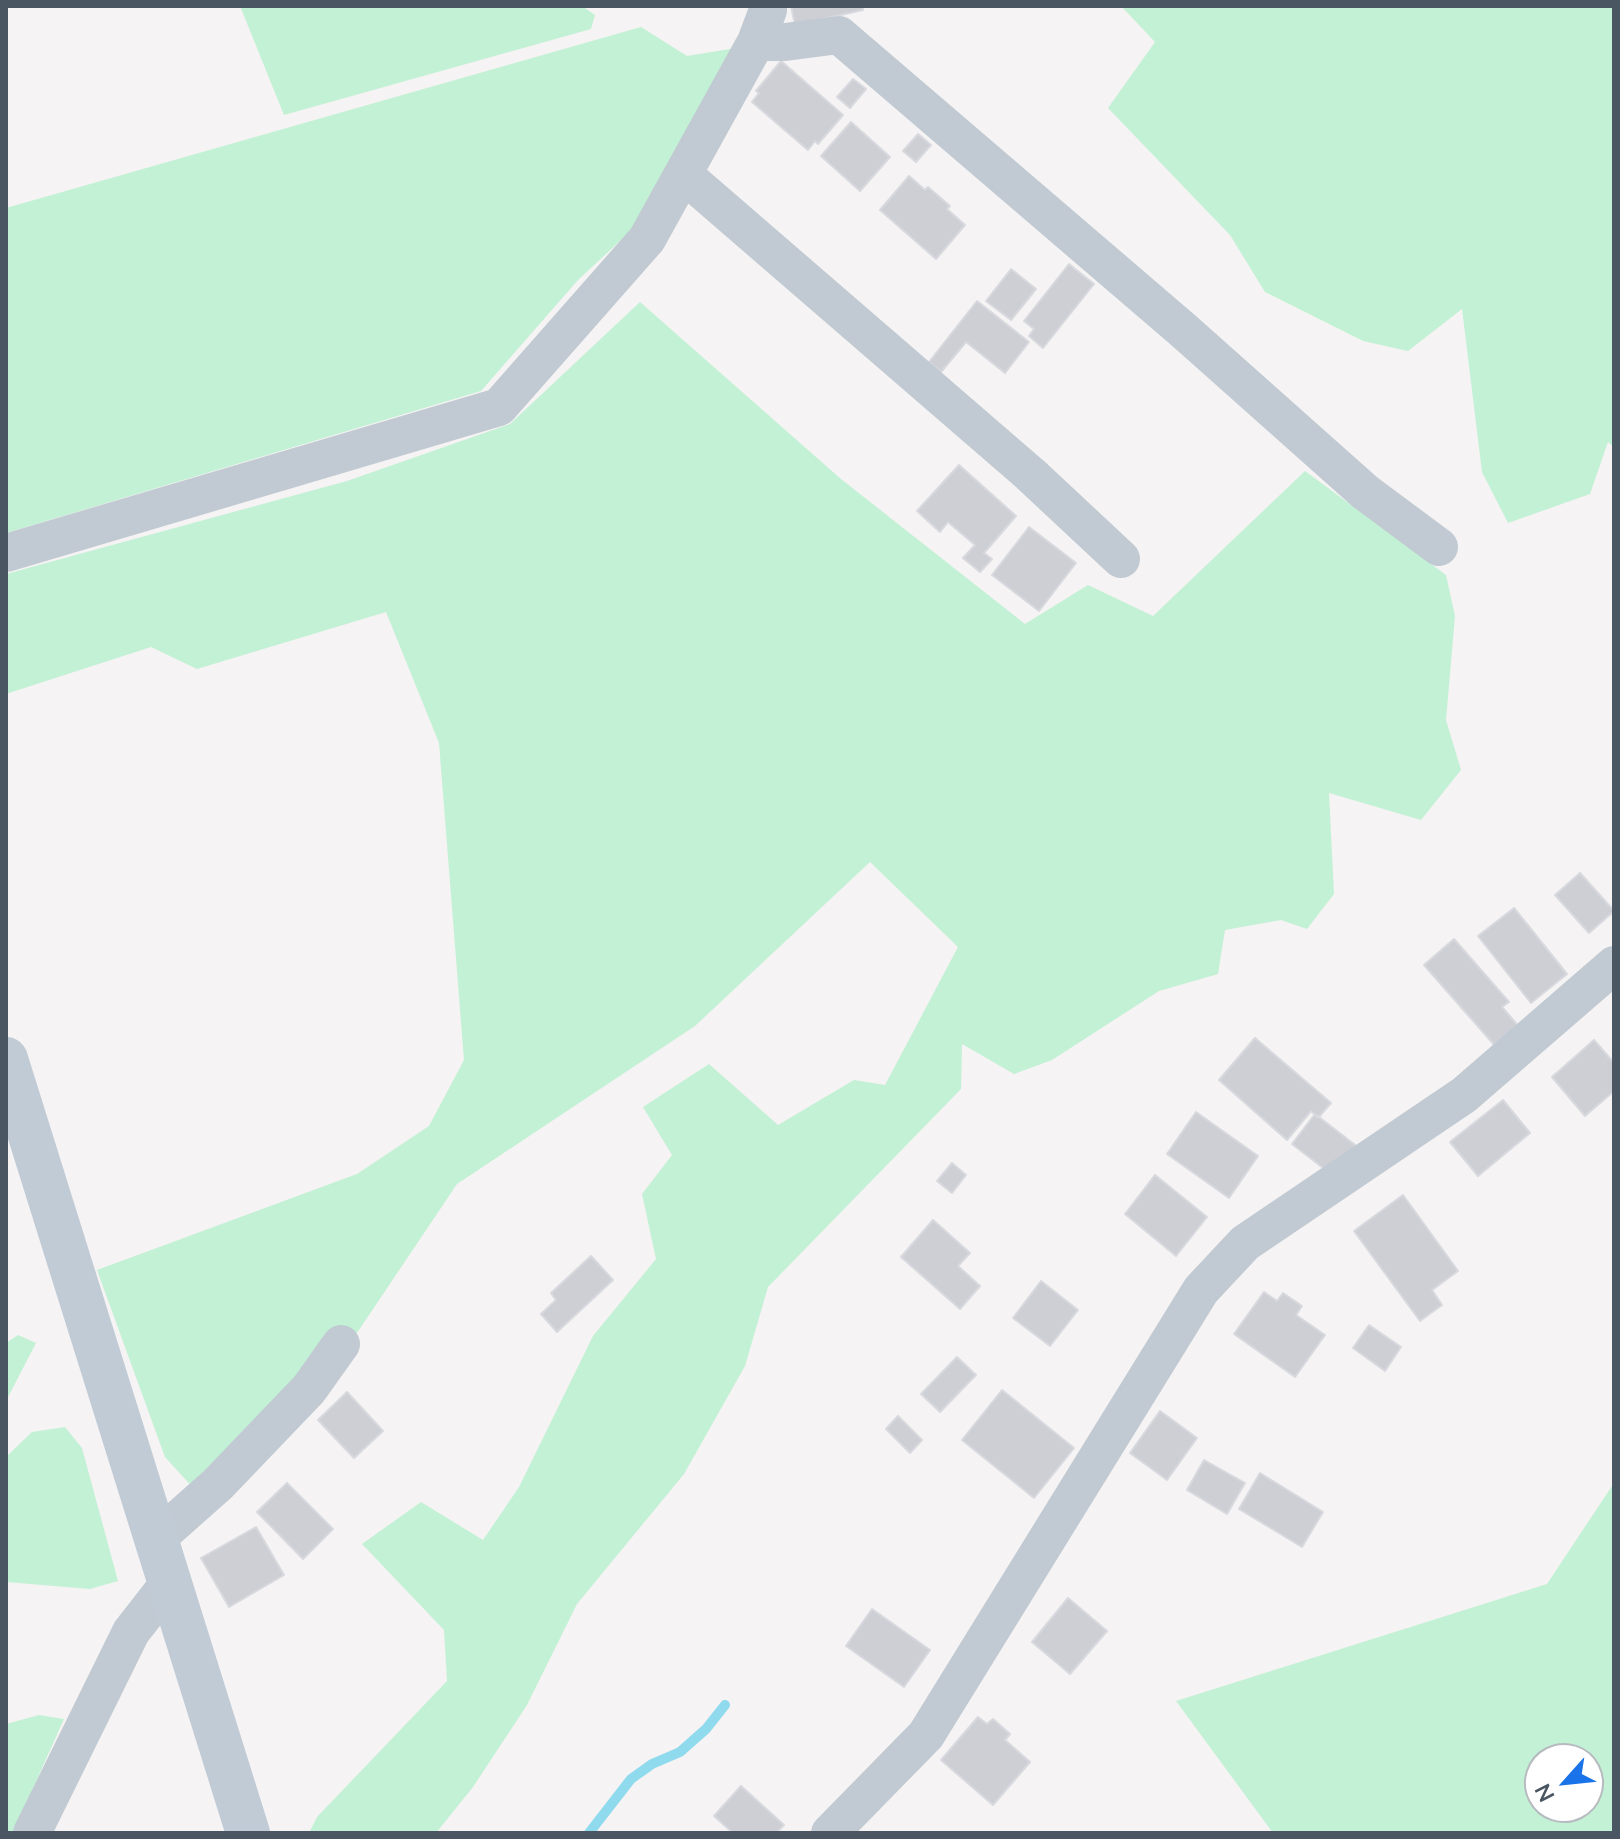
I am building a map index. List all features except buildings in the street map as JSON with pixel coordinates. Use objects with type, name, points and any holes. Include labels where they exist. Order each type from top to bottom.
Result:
[{"type":"street","points":[[6,553],[499,407],[647,239],[756,42],[768,6]]},
{"type":"street","points":[[756,42],[785,42],[839,35],[1183,330],[1365,492],[1439,547]]},
{"type":"street","points":[[683,174],[1030,474],[1121,559]]},
{"type":"street","points":[[830,1833],[926,1735],[1201,1290],[1245,1243],[1464,1095],[1614,965]]},
{"type":"street","points":[[6,1059],[248,1833]]},
{"type":"street","points":[[156,1539],[218,1484],[299,1399],[341,1344]]},
{"type":"street","points":[[32,1833],[131,1632],[170,1582]]},
{"type":"green space","points":[[240,6],[582,6],[595,15],[591,29],[284,115]]},
{"type":"green space","points":[[1121,6],[1614,6],[1614,447],[1608,442],[1590,494],[1508,523],[1482,472],[1462,309],[1408,351],[1363,341],[1265,292],[1230,235],[1108,108],[1155,42]]},
{"type":"green space","points":[[641,27],[687,56],[736,48],[634,228],[578,280],[481,391],[6,533],[6,208]]},
{"type":"green space","points":[[640,302],[841,479],[1025,624],[1088,585],[1153,616],[1305,471],[1446,575],[1455,616],[1446,720],[1461,770],[1421,820],[1329,793],[1334,894],[1307,929],[1281,920],[1225,930],[1218,974],[1159,991],[1052,1060],[1014,1074],[962,1044],[961,1089],[768,1287],[745,1366],[684,1474],[577,1604],[527,1705],[473,1787],[436,1833],[309,1833],[317,1817],[447,1681],[444,1630],[362,1544],[421,1502],[483,1540],[519,1487],[593,1336],[656,1259],[642,1194],[672,1155],[643,1107],[709,1064],[778,1125],[854,1080],[885,1085],[958,947],[870,862],[695,1026],[457,1184],[322,1385],[206,1502],[165,1457],[97,1270],[357,1174],[429,1126],[464,1060],[439,743],[386,612],[197,669],[151,647],[6,694],[6,574],[347,481],[510,424]]},
{"type":"green space","points":[[18,1335],[36,1343],[6,1401],[6,1343]]},
{"type":"green space","points":[[65,1427],[82,1448],[118,1581],[90,1589],[6,1582],[6,1457],[32,1432]]},
{"type":"green space","points":[[1614,1483],[1614,1833],[1273,1833],[1176,1701],[1547,1584]]},
{"type":"green space","points":[[39,1715],[64,1719],[13,1833],[6,1833],[6,1724]]},
{"type":"waterway","points":[[589,1833],[631,1779],[652,1764],[680,1752],[706,1729],[725,1705]]}]
